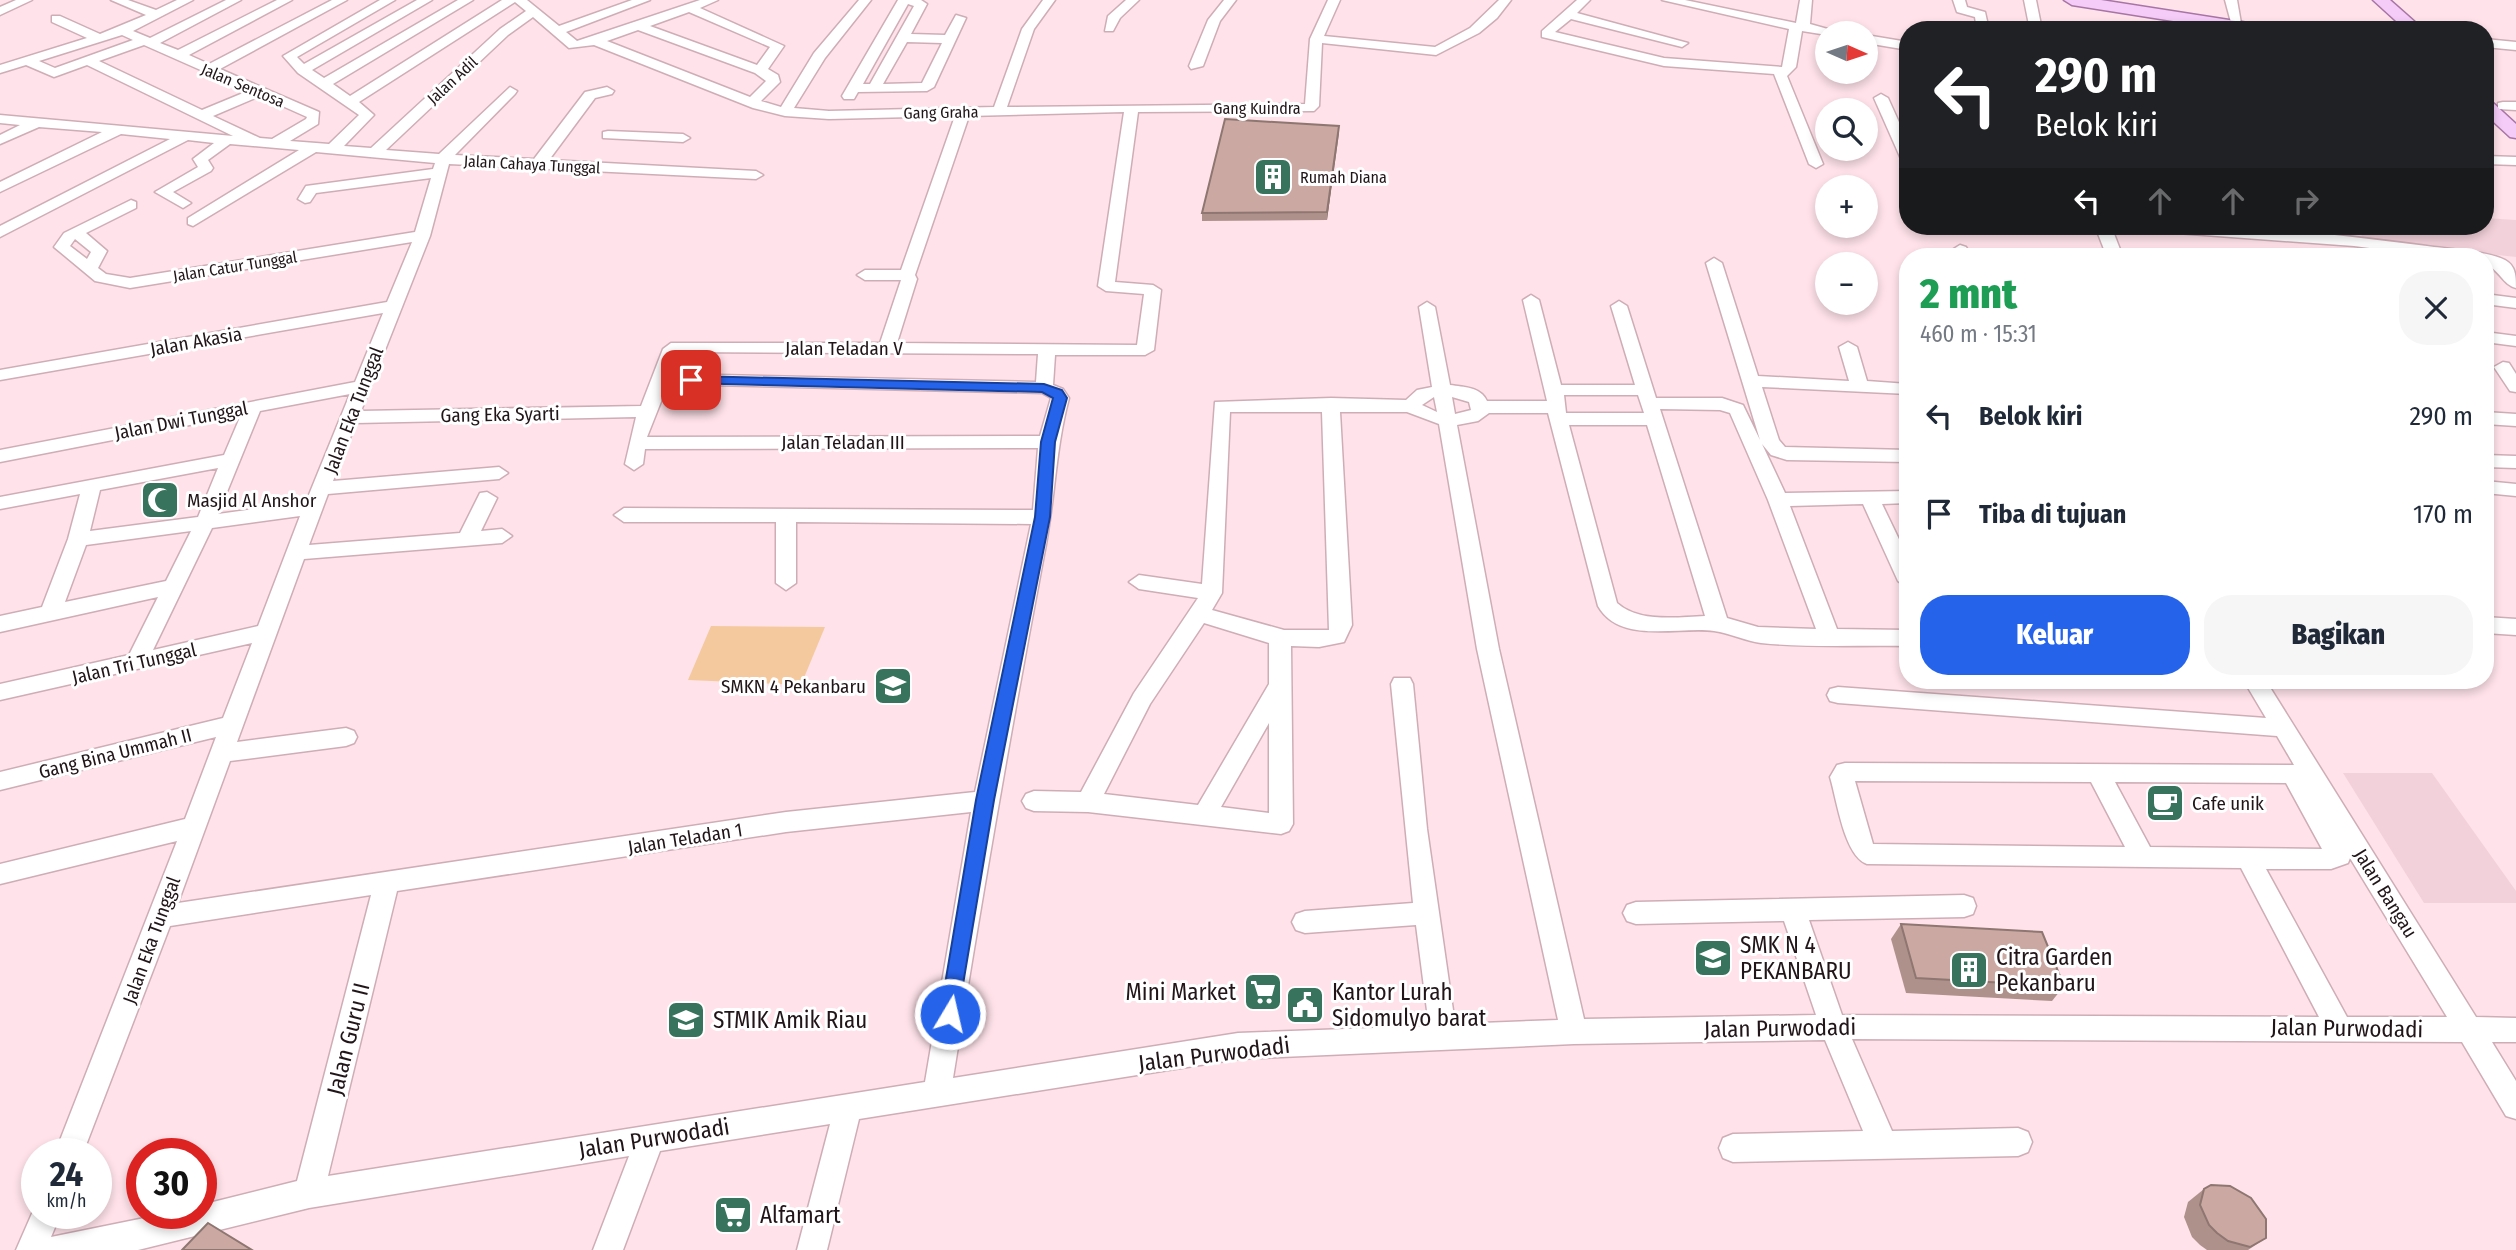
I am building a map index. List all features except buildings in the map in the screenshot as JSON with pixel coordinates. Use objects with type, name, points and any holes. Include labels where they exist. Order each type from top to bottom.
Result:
[{"type":"main road","points":[[2072,0],[2206,21]]},
{"type":"main road","points":[[2366,0],[2389,21]]},
{"type":"main road","points":[[2381,0],[2406,21]]},
{"type":"main road","points":[[2505,108],[2516,133]]},
{"type":"street","points":[[0,11],[26,0]]},
{"type":"street","points":[[117,0],[157,15]]},
{"type":"street","points":[[0,69],[96,37],[123,31],[187,0]]},
{"type":"street","points":[[26,60],[54,74],[148,41],[235,0]]},
{"type":"street","points":[[177,56],[286,0]]},
{"type":"street","points":[[208,71],[341,0]]},
{"type":"street","points":[[330,151],[366,115],[352,101],[303,70],[289,56],[389,0]]},
{"type":"street","points":[[303,70],[426,0]]},
{"type":"street","points":[[325,83],[467,0]]},
{"type":"street","points":[[352,101],[510,0]]},
{"type":"street","points":[[520,0],[558,31],[644,0]]},
{"type":"street","points":[[595,41],[712,0]]},
{"type":"street","points":[[785,112],[819,55],[865,0]]},
{"type":"street","points":[[836,115],[907,0],[920,4],[874,88]]},
{"type":"street","points":[[999,111],[1027,29],[1049,0]]},
{"type":"street","points":[[1109,29],[1114,16],[1133,0]]},
{"type":"street","points":[[1196,66],[1214,20],[1230,0]]},
{"type":"street","name":"Gang Kuindra","points":[[1132,108],[1309,108],[1312,106],[1312,56],[1321,22],[1334,0]]},
{"type":"street","points":[[1317,39],[1436,51],[1446,48],[1487,19],[1505,0]]},
{"type":"street","points":[[1584,0],[1545,32],[1664,62],[1786,71]]},
{"type":"street","points":[[1668,0],[1815,30]]},
{"type":"street","points":[[1806,0],[1789,67],[1780,75],[1815,164]]},
{"type":"street","points":[[1959,0],[1961,9],[1981,15],[1982,21]]},
{"type":"street","points":[[2030,0],[2034,21]]},
{"type":"street","points":[[2231,0],[2237,21]]},
{"type":"street","points":[[689,8],[778,46],[761,70]]},
{"type":"street","name":"Jalan Adil","points":[[374,153],[505,32],[534,11]]},
{"type":"street","points":[[1567,14],[1682,43]]},
{"type":"street","points":[[855,88],[927,87],[960,18]]},
{"type":"street","points":[[56,19],[96,37]]},
{"type":"street","points":[[382,25],[414,31]]},
{"type":"street","points":[[639,26],[761,70],[773,78],[773,82],[752,103]]},
{"type":"street","name":"Jalan Sentosa","points":[[123,31],[316,118],[266,145]]},
{"type":"street","name":"Gang Graha","points":[[558,31],[574,45],[595,41],[752,103],[785,112],[836,115],[1132,108]]},
{"type":"street","points":[[903,38],[949,39]]},
{"type":"street","points":[[1878,41],[1899,44]]},
{"type":"street","points":[[2494,45],[2516,46]]},
{"type":"street","points":[[88,61],[266,145]]},
{"type":"street","points":[[305,199],[310,189],[442,166],[510,91]]},
{"type":"street","points":[[203,114],[258,92]]},
{"type":"street","points":[[538,163],[590,95],[607,92]]},
{"type":"street","points":[[1881,98],[1899,139]]},
{"type":"street","name":"Jalan Teladan V","points":[[634,464],[637,443],[664,379],[672,349],[677,347],[1139,351],[1146,347],[1153,290],[1106,286],[1132,108]]},
{"type":"street","points":[[887,349],[907,275],[963,112]]},
{"type":"street","points":[[0,119],[374,153],[442,166]]},
{"type":"street","points":[[0,140],[37,122]]},
{"type":"street","points":[[0,188],[116,131]]},
{"type":"street","points":[[608,135],[684,138]]},
{"type":"street","points":[[0,232],[184,137]]},
{"type":"street","name":"Jalan Cahaya Tunggal","points":[[442,166],[538,163],[624,169],[647,138]]},
{"type":"street","points":[[183,202],[162,192],[206,168],[200,159],[225,141]]},
{"type":"street","points":[[193,221],[311,149]]},
{"type":"street","points":[[2494,160],[2516,161]]},
{"type":"street","name":"Jalan Eka Tunggal","points":[[75,1138],[122,1020],[230,724],[422,236],[442,166]]},
{"type":"street","points":[[624,169],[756,175]]},
{"type":"street","points":[[90,269],[99,251],[76,233],[131,205]]},
{"type":"street","name":"Jalan Catur Tunggal","points":[[76,233],[62,243],[101,278],[130,283],[422,236]]},
{"type":"street","points":[[2272,235],[2406,248]]},
{"type":"street","points":[[2494,260],[2514,277]]},
{"type":"street","points":[[1714,263],[1770,442],[1777,450],[1787,454],[1899,456]]},
{"type":"street","points":[[865,275],[907,275]]},
{"type":"street","points":[[1531,300],[1608,606],[1613,615],[1627,622],[1718,623],[1734,632],[1763,636],[1899,638]]},
{"type":"street","points":[[2494,300],[2516,303]]},
{"type":"street","name":"Jalan Akasia","points":[[0,375],[393,306]]},
{"type":"street","points":[[1619,306],[1718,623]]},
{"type":"street","points":[[1427,307],[1489,649],[1574,1032]]},
{"type":"street","points":[[2494,338],[2516,341]]},
{"type":"street","points":[[1847,347],[1860,387]]},
{"type":"street","points":[[1044,388],[1047,351]]},
{"type":"street","points":[[2503,367],[2516,387]]},
{"type":"street","points":[[664,379],[1044,388],[1057,393],[1060,398],[1048,442],[1042,517],[985,800],[937,1094]]},
{"type":"street","points":[[1751,382],[1899,389]]},
{"type":"street","name":"Jalan Dwi Tunggal","points":[[0,456],[362,386]]},
{"type":"street","points":[[1088,802],[1142,699],[1212,593],[1222,406],[1411,406],[1421,413],[1446,421],[1469,418],[1480,413],[1481,407],[1478,399],[1468,393],[1443,390],[1423,394],[1411,406]]},
{"type":"street","points":[[1199,614],[1280,639],[1320,640],[1337,636],[1342,625],[1331,404]]},
{"type":"street","points":[[1556,406],[1650,404]]},
{"type":"street","points":[[1481,407],[1721,404],[1737,409],[1778,500],[1829,637]]},
{"type":"street","points":[[136,663],[205,522],[254,405]]},
{"type":"street","name":"Gang Eka Syarti","points":[[350,417],[649,411]]},
{"type":"street","points":[[2494,419],[2516,420]]},
{"type":"street","name":"Jalan Teladan III","points":[[637,443],[1048,442]]},
{"type":"street","points":[[0,503],[233,459]]},
{"type":"street","points":[[2494,461],[2516,462]]},
{"type":"street","points":[[78,539],[205,522],[318,498],[499,473]]},
{"type":"street","points":[[50,614],[78,539],[92,485]]},
{"type":"street","points":[[2494,488],[2516,490]]},
{"type":"street","points":[[1869,497],[1899,562]]},
{"type":"street","points":[[467,539],[487,498]]},
{"type":"street","points":[[1778,500],[1899,498]]},
{"type":"street","points":[[624,516],[1042,517]]},
{"type":"street","points":[[786,517],[786,583]]},
{"type":"street","points":[[297,553],[502,536]]},
{"type":"street","points":[[1139,582],[1212,593]]},
{"type":"street","points":[[0,624],[171,587]]},
{"type":"street","points":[[2494,626],[2516,627]]},
{"type":"street","name":"Jalan Tri Tunggal","points":[[0,692],[267,632]]},
{"type":"street","points":[[1034,801],[1088,802],[1281,824],[1278,688],[1280,639]]},
{"type":"street","points":[[1402,684],[1415,829],[1429,913],[1444,1039]]},
{"type":"street","points":[[1205,814],[1278,688]]},
{"type":"street","name":"Jalan Bangau","points":[[2260,689],[2283,728],[2302,774],[2470,1030],[2516,1106]]},
{"type":"street","points":[[1838,695],[2283,728]]},
{"type":"street","name":"Gang Bina Ummah II","points":[[0,780],[230,724]]},
{"type":"street","points":[[221,754],[346,737]]},
{"type":"street","points":[[1844,772],[2302,774],[2339,856],[2331,859],[1867,854],[1862,848],[1842,777],[1844,772]]},
{"type":"street","points":[[2098,773],[2143,857]]},
{"type":"street","name":"Jalan Teladan 1","points":[[158,917],[786,822],[985,800]]},
{"type":"street","points":[[0,874],[193,827]]},
{"type":"street","points":[[2248,858],[2339,1028]]},
{"type":"street","name":"Jalan Guru II","points":[[309,1193],[386,884]]},
{"type":"street","points":[[1636,913],[1964,906]]},
{"type":"street","points":[[1793,911],[1833,1027],[1884,1144]]},
{"type":"street","points":[[1306,922],[1429,913]]},
{"type":"street","name":"Jalan Purwodadi","points":[[55,1250],[118,1240],[309,1193],[1238,1046],[1574,1032],[1833,1027],[2516,1030]]},
{"type":"street","points":[[811,1250],[848,1108]]},
{"type":"street","points":[[608,1250],[650,1139]]},
{"type":"street","points":[[1733,1148],[2018,1142]]},
{"type":"street","points":[[31,1250],[40,1229]]},
{"type":"shaded area","points":[[2494,219],[2516,220],[2516,257],[2494,255],[2494,248],[2432,248],[2366,241],[2361,235],[2494,235]]},
{"type":"shaded area","points":[[711,626],[825,627],[801,685],[688,680]]},
{"type":"shaded area","points":[[2343,773],[2432,773],[2516,891],[2516,903],[2424,903]]},
{"type":"place","name":"Rumah Diana","points":[[1273,177]]},
{"type":"place","name":"Masjid Al Anshor","points":[[160,500]]},
{"type":"place","name":"SMKN 4 Pekanbaru","points":[[893,686]]},
{"type":"place","name":"Cafe unik","points":[[2165,803]]},
{"type":"place","name":"SMK N 4 PEKANBARU","points":[[1713,958]]},
{"type":"place","name":"Citra Garden Pekanbaru","points":[[1969,970]]},
{"type":"place","name":"Mini Market","points":[[1263,992]]},
{"type":"place","name":"Kantor Lurah Sidomulyo barat","points":[[1305,1005]]},
{"type":"place","name":"STMIK Amik Riau","points":[[686,1020]]},
{"type":"place","name":"Alfamart","points":[[733,1215]]},
{"type":"route","points":[[691,380],[1044,388],[1057,393],[1060,398],[1048,442],[1042,517],[985,800],[950,1014]]}]
